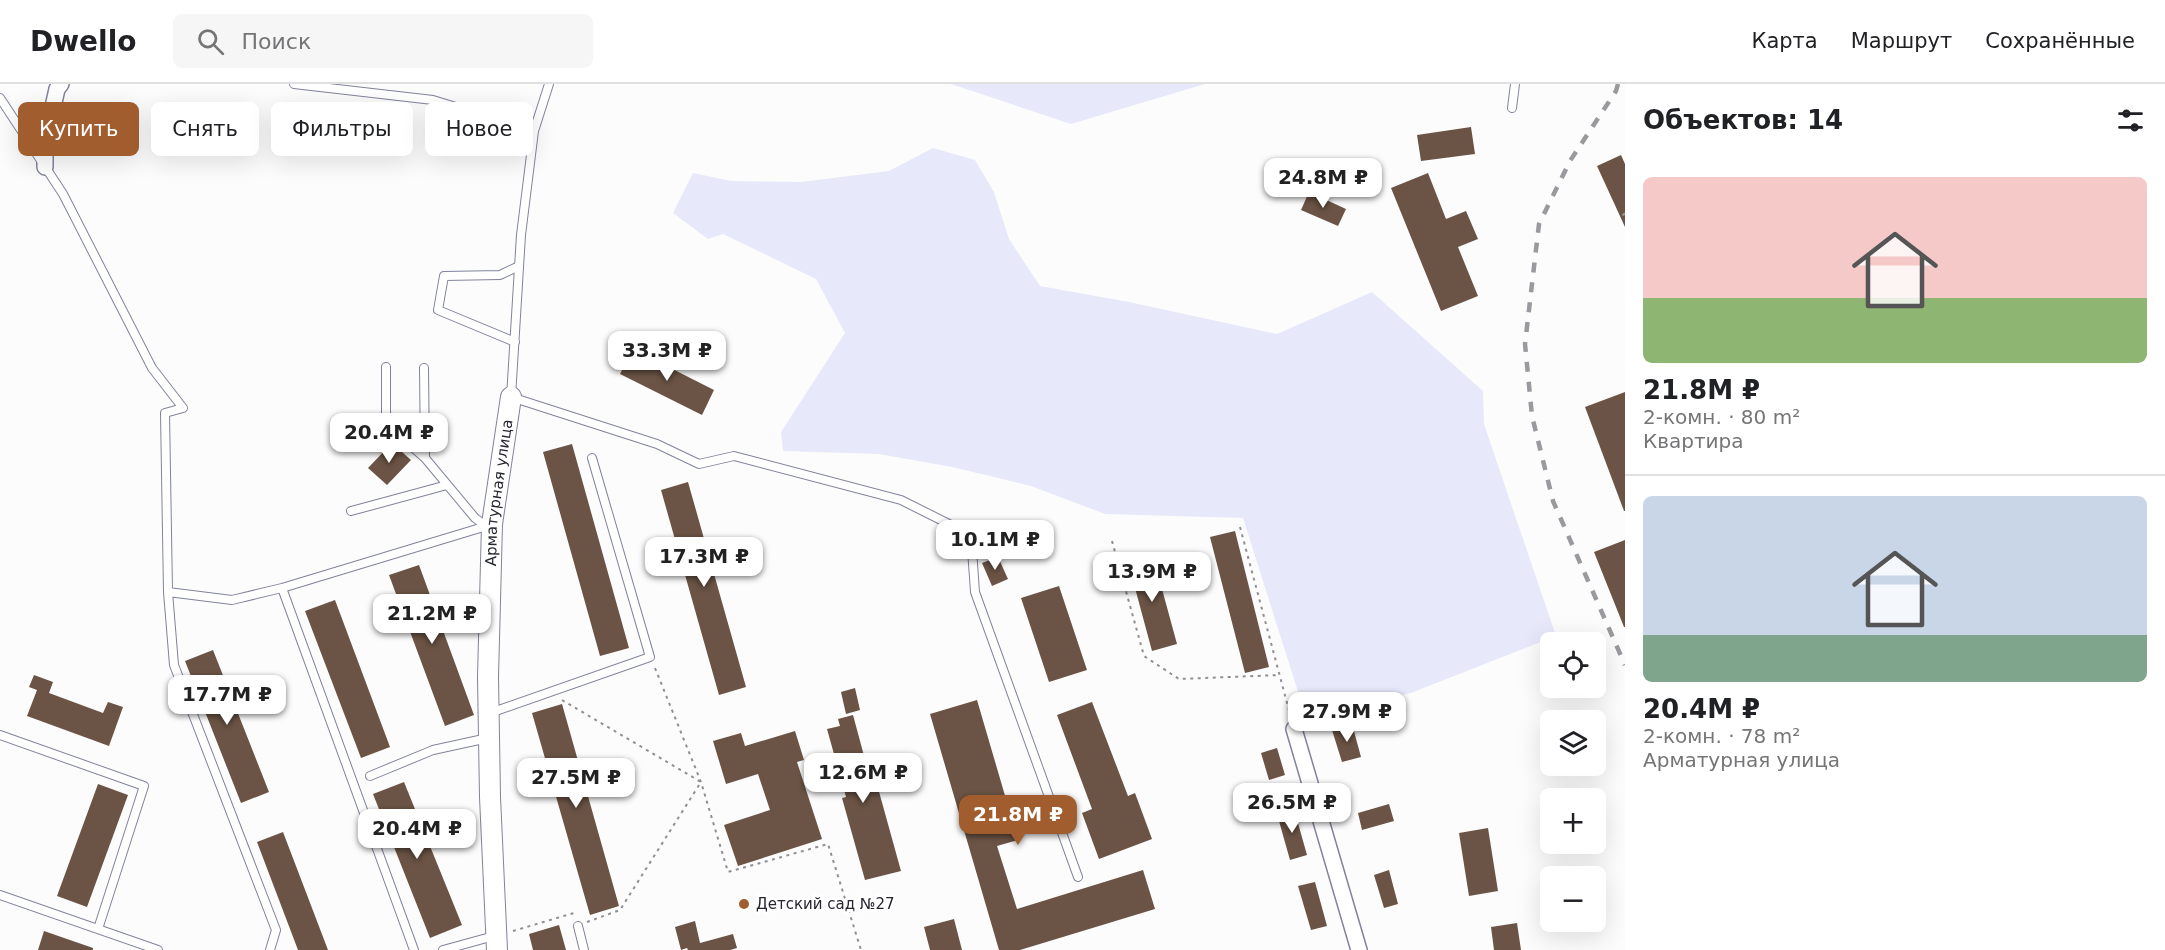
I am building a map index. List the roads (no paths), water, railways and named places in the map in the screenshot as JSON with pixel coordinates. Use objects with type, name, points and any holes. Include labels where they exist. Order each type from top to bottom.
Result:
[{"type":"street","points":[[45,167],[45,143],[57,89],[61,84]]},
{"type":"street","name":"Арматурная улица","points":[[496,943],[489,738],[492,524],[511,397]]},
{"type":"street","points":[[1294,729],[1359,950]]},
{"type":"lane","points":[[294,84],[433,100],[534,131]]},
{"type":"lane","points":[[549,84],[534,131],[519,266],[511,397],[657,444],[699,464],[734,456],[901,500],[971,535],[975,592],[1078,877]]},
{"type":"lane","points":[[1512,108],[1515,84]]},
{"type":"lane","points":[[0,98],[63,194],[152,368],[183,408],[165,413],[168,592],[174,665],[276,930],[270,950]]},
{"type":"lane","points":[[515,342],[438,310],[444,276],[500,275],[519,266]]},
{"type":"lane","points":[[386,367],[386,424],[425,458],[478,521],[492,524]]},
{"type":"lane","points":[[424,368],[425,458]]},
{"type":"lane","points":[[489,713],[650,657],[592,458]]},
{"type":"lane","points":[[351,511],[447,485]]},
{"type":"lane","points":[[168,592],[232,600],[282,588],[492,524]]},
{"type":"lane","points":[[282,588],[414,950]]},
{"type":"lane","points":[[0,735],[144,786],[98,929]]},
{"type":"lane","points":[[370,776],[433,750],[489,738]]},
{"type":"lane","points":[[0,896],[158,950]]},
{"type":"lane","points":[[578,926],[584,950]]},
{"type":"lane","points":[[444,950],[496,943]]},
{"type":"railway","points":[[1618,84],[1616,91],[1570,161],[1539,224],[1525,344],[1532,416],[1553,501],[1625,665]]},
{"type":"place","name":"Детский сад №27","points":[[744,904]]}]
